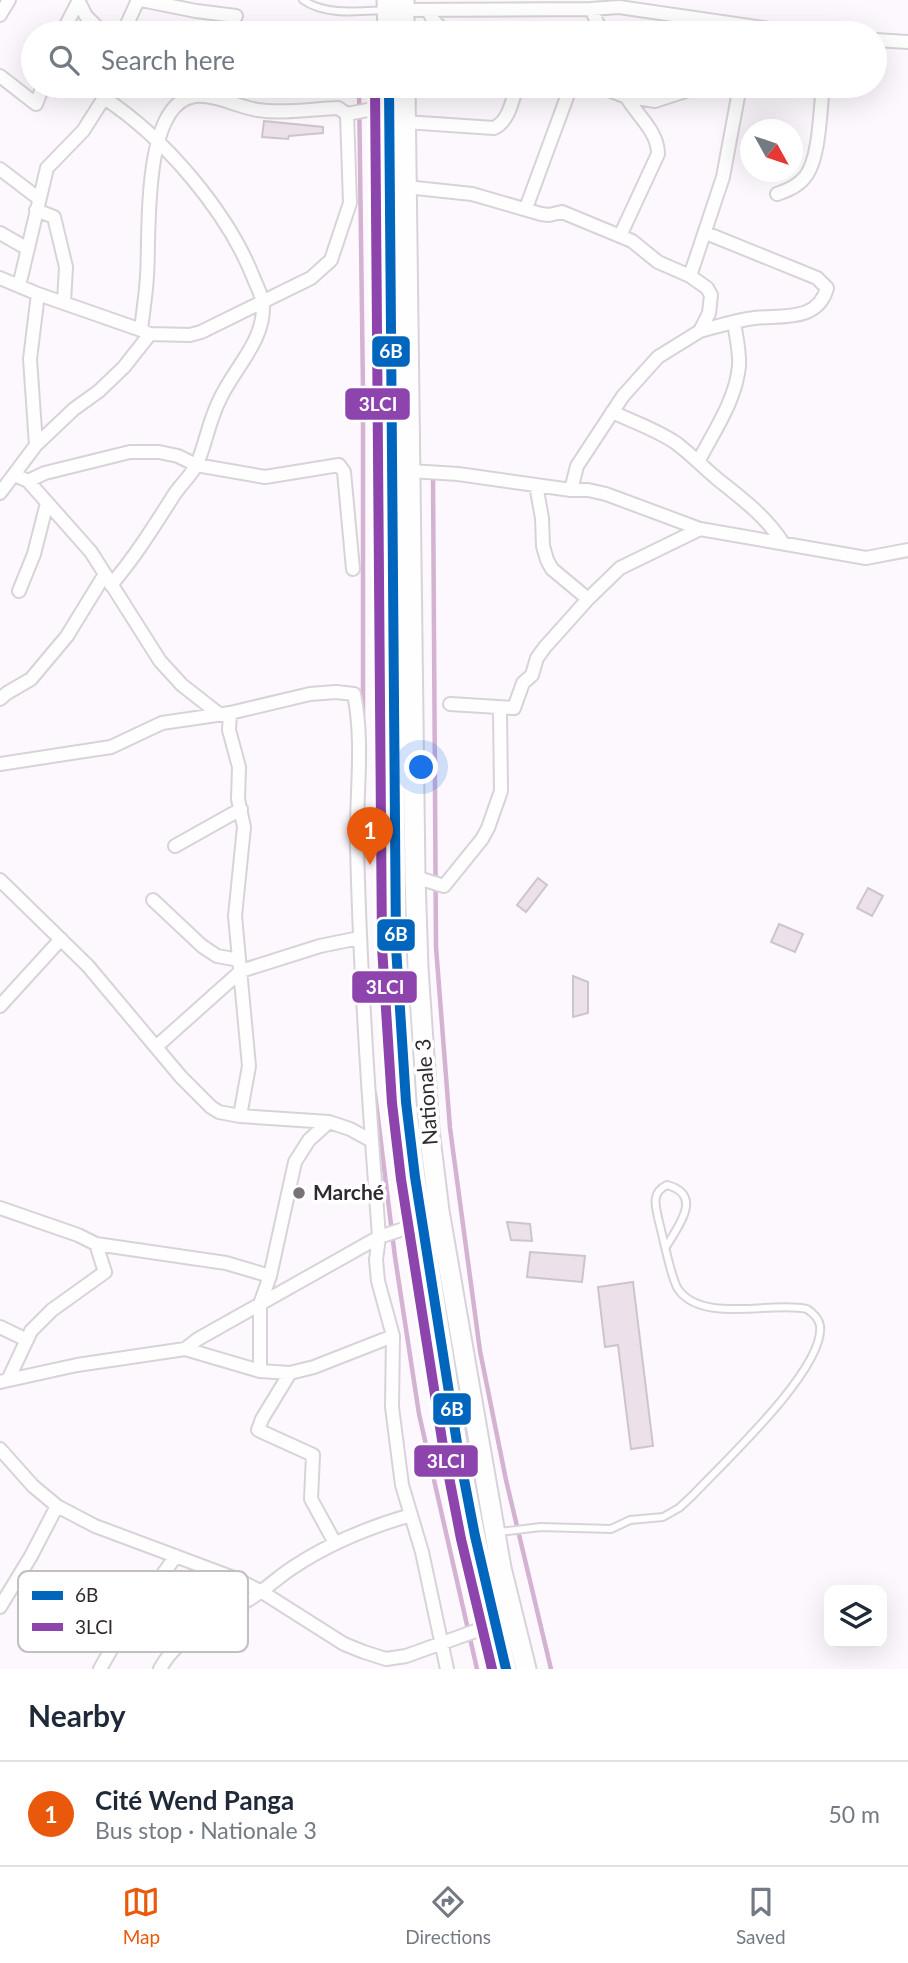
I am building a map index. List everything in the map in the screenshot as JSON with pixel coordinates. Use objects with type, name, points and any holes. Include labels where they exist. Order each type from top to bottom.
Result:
[{"type":"main road","name":"Nationale 3","points":[[390,98],[396,947],[406,1102],[457,1443],[475,1536],[506,1669]]},
{"type":"main road","name":"Nationale 3","points":[[405,98],[415,877],[429,1130],[439,1211],[501,1568],[526,1669]]},
{"type":"street","points":[[0,15],[9,0]]},
{"type":"street","points":[[129,21],[139,0],[236,16]]},
{"type":"street","points":[[68,21],[78,1]]},
{"type":"street","points":[[78,1],[91,21]]},
{"type":"street","points":[[396,5],[428,10],[619,7],[651,10],[705,21]]},
{"type":"street","points":[[591,9],[596,21]]},
{"type":"street","points":[[428,10],[434,21]]},
{"type":"street","points":[[887,40],[908,41]]},
{"type":"street","points":[[0,76],[21,92]]},
{"type":"street","points":[[19,286],[47,168],[83,131],[102,98]]},
{"type":"street","points":[[0,699],[31,679],[108,580],[125,569],[196,465],[220,398],[248,354],[259,330],[263,303],[248,263],[234,237],[203,194],[112,98]]},
{"type":"street","points":[[0,493],[36,445],[124,367],[146,332],[148,215],[156,142],[171,109],[190,98]]},
{"type":"street","points":[[214,98],[259,111],[338,108],[347,114],[390,106]]},
{"type":"street","points":[[405,122],[494,128],[507,116],[513,98]]},
{"type":"street","points":[[526,208],[567,98]]},
{"type":"street","points":[[620,236],[658,154],[658,145],[628,98]]},
{"type":"street","points":[[645,98],[655,101],[664,98]]},
{"type":"street","points":[[690,276],[723,177],[738,98]]},
{"type":"street","points":[[777,194],[796,186],[810,170],[822,98]]},
{"type":"street","points":[[0,278],[146,332],[190,335],[263,303],[311,278],[331,260],[350,203],[347,114]]},
{"type":"street","points":[[0,169],[54,218],[65,267],[64,302]]},
{"type":"street","points":[[406,187],[472,194],[549,215],[562,212],[620,236],[640,246],[658,262],[690,276],[707,288],[711,295],[709,313],[700,331]]},
{"type":"street","points":[[0,233],[28,249]]},
{"type":"street","points":[[571,490],[577,466],[612,412],[658,357],[700,331],[756,318],[804,314],[825,296],[827,288],[817,278],[706,233]]},
{"type":"street","points":[[36,445],[30,359],[38,294]]},
{"type":"street","points":[[698,462],[724,413],[735,384],[739,365],[734,322]]},
{"type":"street","points":[[612,412],[659,433],[681,447],[761,514],[783,543]]},
{"type":"street","points":[[28,481],[45,472],[130,452],[159,452],[178,456],[196,465],[265,477],[339,465],[344,472],[353,569]]},
{"type":"street","points":[[410,471],[458,474],[588,490],[606,494],[700,529],[872,559],[908,550]]},
{"type":"street","points":[[15,475],[28,481],[80,538],[160,661],[181,685],[225,714],[239,767],[238,799],[244,818],[235,916],[249,1066],[240,1116]]},
{"type":"street","points":[[536,485],[547,560],[552,569],[588,598]]},
{"type":"street","points":[[19,591],[33,554],[47,503]]},
{"type":"street","points":[[450,704],[515,708],[523,682],[532,674],[537,658],[588,598],[628,562],[700,529]]},
{"type":"street","points":[[0,764],[111,747],[162,723],[225,714],[310,694],[354,694],[358,713],[356,819],[359,938],[379,1237],[376,1260],[378,1281],[393,1336],[392,1407],[402,1485],[422,1552],[447,1669]]},
{"type":"street","points":[[415,877],[444,886],[488,828],[501,791],[500,709]]},
{"type":"street","points":[[174,846],[241,809]]},
{"type":"street","points":[[0,880],[88,966],[181,1077],[211,1107],[219,1112],[240,1116],[329,1122],[372,1140]]},
{"type":"street","points":[[153,900],[202,946],[240,966]]},
{"type":"street","points":[[156,1046],[240,966],[359,938]]},
{"type":"street","points":[[0,1006],[61,939]]},
{"type":"street","points":[[260,1371],[260,1304],[270,1276],[295,1162],[309,1140],[329,1122]]},
{"type":"street","points":[[0,1208],[78,1235],[96,1244],[226,1263],[270,1276]]},
{"type":"street","points":[[185,1349],[198,1339],[379,1237],[422,1223],[439,1211]]},
{"type":"street","points":[[4,1381],[31,1331],[52,1310],[105,1272],[96,1244]]},
{"type":"street","points":[[0,1327],[27,1340]]},
{"type":"street","points":[[4,1381],[77,1365],[185,1349],[260,1371],[290,1373],[314,1367],[393,1336]]},
{"type":"street","points":[[290,1373],[258,1430],[312,1454],[310,1499],[335,1543]]},
{"type":"street","points":[[0,1449],[33,1486],[57,1506],[95,1526],[216,1571]]},
{"type":"street","points":[[23,1571],[57,1506]]},
{"type":"street","points":[[248,1601],[294,1566],[335,1543],[411,1515]]},
{"type":"street","points":[[165,1571],[176,1556]]},
{"type":"street","points":[[0,1607],[18,1578]]},
{"type":"street","points":[[248,1585],[344,1644],[386,1659],[427,1649],[442,1641],[495,1624]]},
{"type":"street","points":[[100,1669],[110,1652]]},
{"type":"street","points":[[160,1669],[170,1652]]},
{"type":"lane","points":[[303,0],[310,5],[346,12],[396,5]]},
{"type":"lane","points":[[475,1536],[541,1527],[611,1529],[630,1520],[663,1517],[692,1496],[783,1400],[809,1361],[818,1339],[820,1325],[807,1309],[726,1309],[701,1305],[677,1288],[666,1247],[654,1199],[658,1189],[667,1185],[678,1188],[686,1200],[685,1212],[666,1247]]},
{"type":"building","points":[[264,121],[323,127],[323,133],[289,136],[288,139],[262,137]]},
{"type":"building","points":[[538,878],[547,885],[526,912],[517,905]]},
{"type":"building","points":[[868,888],[883,896],[872,916],[857,908]]},
{"type":"building","points":[[779,924],[803,934],[795,952],[771,942]]},
{"type":"building","points":[[573,976],[588,982],[588,1013],[573,1017]]},
{"type":"building","points":[[507,1222],[530,1224],[532,1241],[511,1240]]},
{"type":"building","points":[[530,1252],[585,1256],[582,1282],[527,1277]]},
{"type":"building","points":[[633,1282],[653,1446],[631,1449],[618,1345],[605,1347],[598,1287]]},
{"type":"waterway","points":[[359,98],[363,715]]},
{"type":"waterway","points":[[433,475],[436,947],[450,1128],[480,1351],[506,1480],[551,1669]]},
{"type":"waterway","points":[[363,818],[363,851]]},
{"type":"waterway","points":[[375,1094],[395,1257],[419,1414],[477,1669]]},
{"type":"transit line","name":"3LCI","points":[[375,98],[382,947],[392,1103],[401,1179],[443,1446],[461,1539],[492,1669]]},
{"type":"transit line","name":"6B","points":[[389,98],[396,947],[406,1102],[415,1177],[457,1443],[475,1536],[506,1669]]},
{"type":"place","name":"Cité Wend Panga","points":[[370,865]]},
{"type":"place","name":"Marché","points":[[299,1193]]}]
